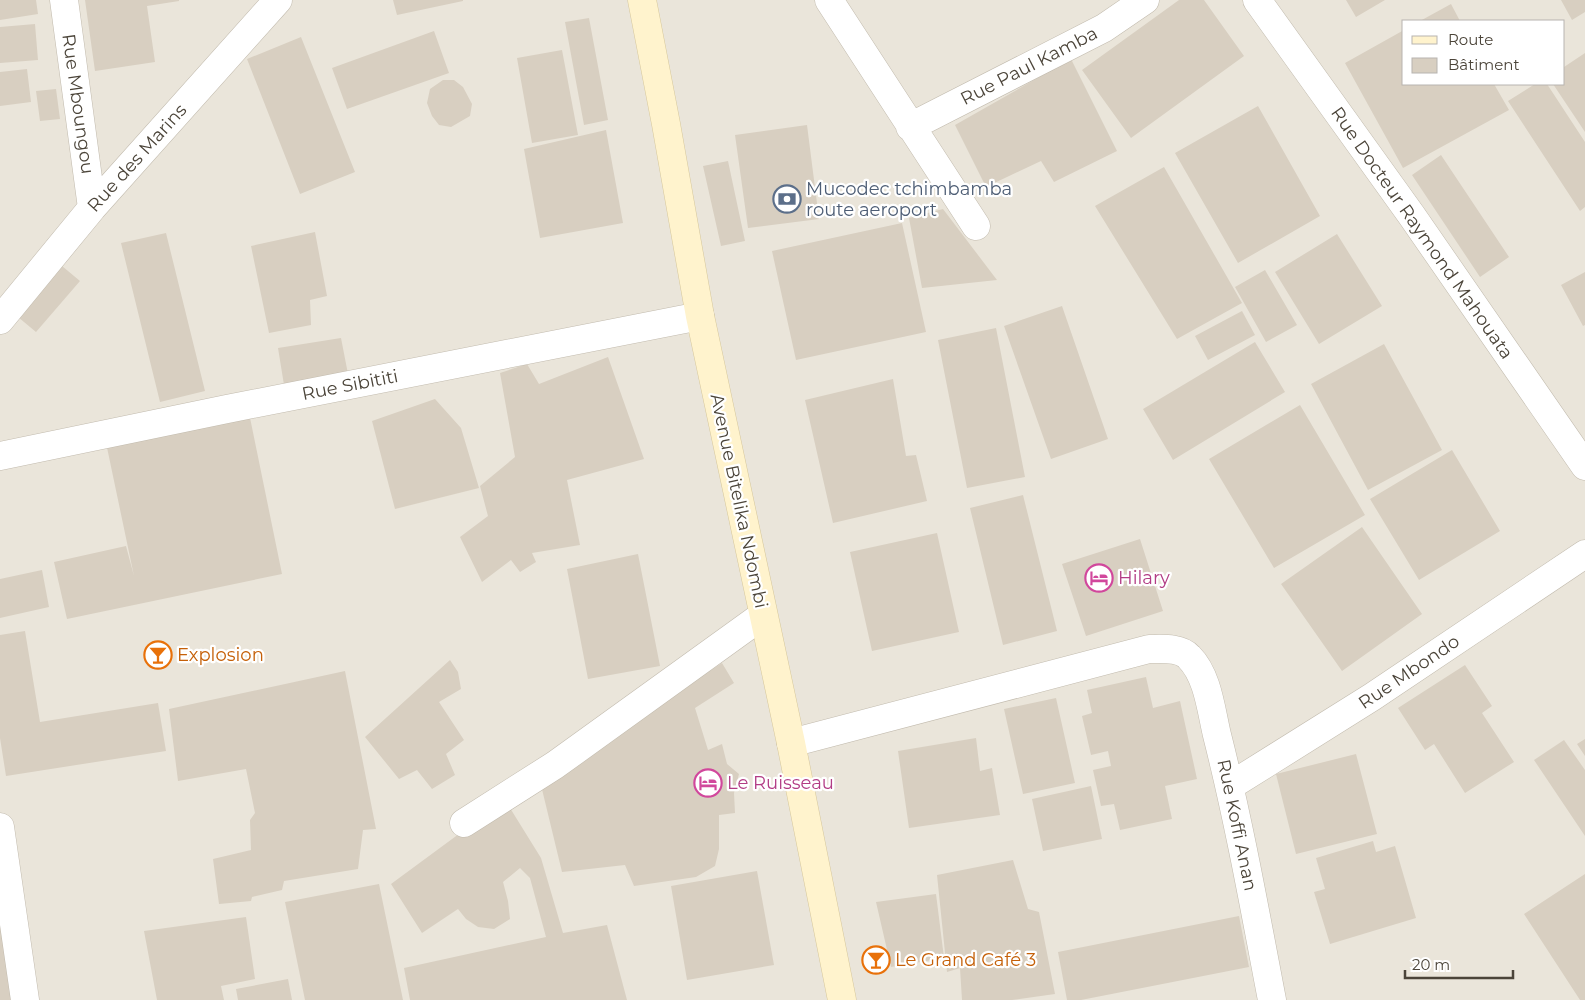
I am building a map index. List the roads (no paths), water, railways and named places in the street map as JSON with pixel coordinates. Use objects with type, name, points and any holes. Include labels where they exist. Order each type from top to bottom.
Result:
[{"type":"street","name":"Rue Mboungou","points":[[64,0],[92,208]]},
{"type":"street","name":"Rue des Marins","points":[[0,320],[92,208],[278,0]]},
{"type":"street","name":"Avenue Bitelika Ndombi","points":[[642,0],[700,316],[791,743],[842,1000]]},
{"type":"street","points":[[828,0],[976,226]]},
{"type":"street","name":"Rue Paul Kamba","points":[[910,127],[1104,28],[1145,0]]},
{"type":"street","name":"Rue Docteur Raymond Mahouata","points":[[1257,0],[1412,216],[1585,466]]},
{"type":"street","name":"Rue Sibititi","points":[[0,456],[700,316]]},
{"type":"street","name":"Rue Mbondo","points":[[1230,786],[1372,697],[1585,554]]},
{"type":"street","points":[[464,823],[555,764],[763,615]]},
{"type":"street","name":"Rue Koffi Anan","points":[[791,743],[1149,649],[1169,649],[1188,655],[1198,668],[1206,688],[1230,786],[1272,1000]]},
{"type":"street","points":[[0,827],[25,1000]]},
{"type":"place","name":"Mucodec tchimbamba route aeroport","points":[[787,199]]},
{"type":"place","name":"Hilary","points":[[1099,578]]},
{"type":"place","name":"Explosion","points":[[158,655]]},
{"type":"place","name":"Le Ruisseau","points":[[708,783]]},
{"type":"place","name":"Le Grand Café 3","points":[[876,960]]}]
